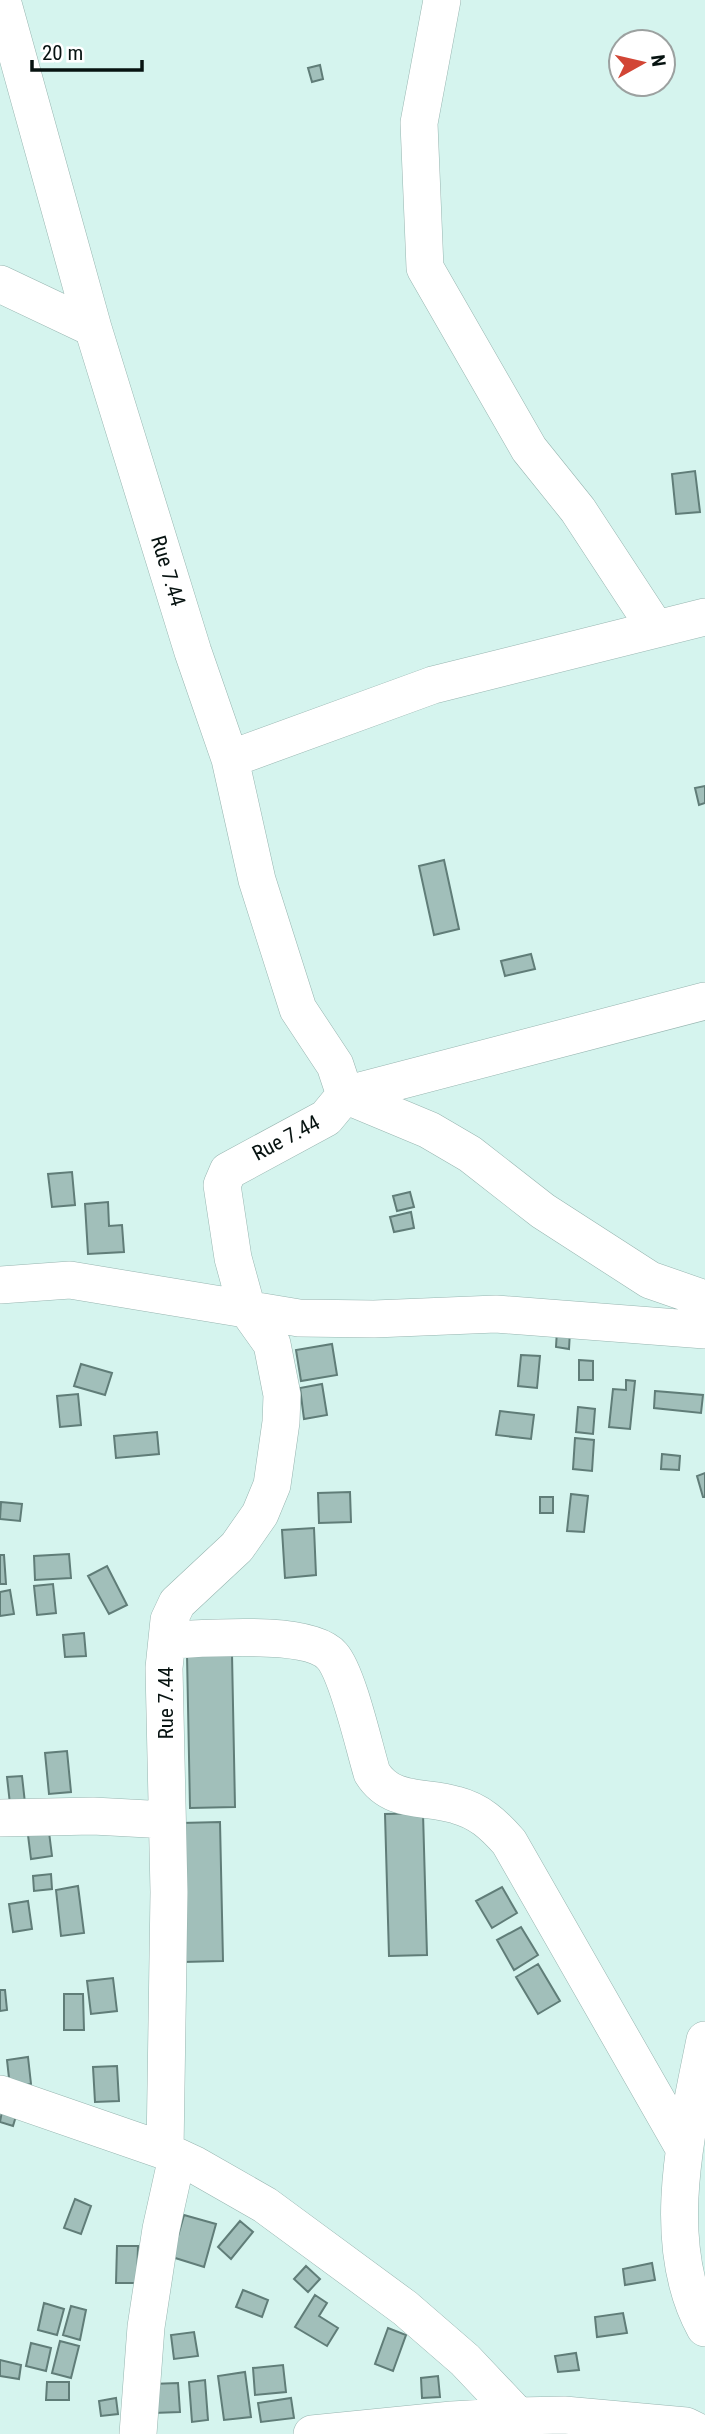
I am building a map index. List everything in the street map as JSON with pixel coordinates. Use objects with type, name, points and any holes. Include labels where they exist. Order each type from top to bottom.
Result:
[{"type":"street","name":"Rue 7.44","points":[[2,0],[93,328],[193,652],[230,759],[257,880],[298,1009],[335,1065],[345,1095],[326,1118],[228,1171],[222,1185],[233,1258],[247,1310],[272,1344],[282,1395],[272,1485],[260,1514],[237,1548],[177,1603],[169,1620],[164,1668],[171,2154],[146,2327],[138,2434]]},
{"type":"street","points":[[442,0],[419,124],[425,268],[529,449],[578,510],[656,629]]},
{"type":"street","points":[[0,285],[93,328]]},
{"type":"street","points":[[230,759],[433,685],[705,617]]},
{"type":"street","points":[[345,1095],[705,1001]]},
{"type":"street","points":[[345,1095],[429,1130],[470,1154],[542,1211],[650,1280],[705,1299]]},
{"type":"street","points":[[0,1285],[70,1280],[299,1318],[362,1319],[496,1314],[705,1330]]},
{"type":"street","points":[[167,1640],[284,1639],[321,1647],[332,1656],[341,1671],[372,1773],[379,1783],[388,1792],[454,1804],[471,1811],[491,1821],[509,1842],[684,2148]]},
{"type":"street","points":[[0,1818],[83,1816],[167,1820]]},
{"type":"street","points":[[705,2040],[684,2148],[679,2234],[690,2292],[705,2328]]},
{"type":"street","points":[[0,2094],[171,2154],[265,2205],[405,2308],[465,2360],[518,2416]]},
{"type":"street","points":[[312,2434],[452,2420],[564,2415],[686,2426],[702,2434]]},
{"type":"building","points":[[320,65],[323,79],[312,82],[308,68]]},
{"type":"building","points":[[695,471],[700,512],[676,514],[672,474]]},
{"type":"building","points":[[705,786],[705,803],[699,805],[695,788]]},
{"type":"building","points":[[444,860],[459,929],[434,935],[419,866]]},
{"type":"building","points":[[531,954],[535,969],[505,976],[501,961]]},
{"type":"building","points":[[72,1172],[75,1205],[52,1207],[48,1174]]},
{"type":"building","points":[[410,1192],[414,1207],[397,1211],[393,1196]]},
{"type":"building","points":[[108,1202],[109,1226],[122,1225],[124,1252],[88,1254],[85,1204]]},
{"type":"building","points":[[411,1212],[414,1228],[394,1232],[390,1217]]},
{"type":"building","points":[[557,1330],[570,1331],[569,1349],[556,1347]]},
{"type":"building","points":[[332,1344],[337,1375],[301,1381],[296,1350]]},
{"type":"building","points":[[521,1355],[540,1356],[537,1388],[518,1386]]},
{"type":"building","points":[[579,1360],[593,1361],[593,1380],[579,1380]]},
{"type":"building","points":[[81,1364],[112,1373],[105,1395],[74,1386]]},
{"type":"building","points":[[626,1380],[635,1381],[630,1429],[609,1427],[613,1389],[626,1390]]},
{"type":"building","points":[[322,1384],[327,1415],[304,1419],[300,1388]]},
{"type":"building","points":[[655,1391],[703,1395],[701,1413],[654,1408]]},
{"type":"building","points":[[78,1394],[81,1425],[60,1427],[57,1396]]},
{"type":"building","points":[[578,1407],[595,1409],[593,1434],[576,1432]]},
{"type":"building","points":[[500,1411],[534,1415],[531,1439],[496,1435]]},
{"type":"building","points":[[157,1432],[159,1454],[116,1458],[114,1436]]},
{"type":"building","points":[[575,1438],[594,1440],[592,1471],[573,1469]]},
{"type":"building","points":[[662,1454],[680,1456],[679,1470],[661,1469]]},
{"type":"building","points":[[705,1473],[705,1497],[703,1497],[697,1476]]},
{"type":"building","points":[[350,1492],[351,1522],[319,1523],[318,1493]]},
{"type":"building","points":[[571,1494],[588,1496],[584,1532],[567,1531]]},
{"type":"building","points":[[540,1497],[553,1497],[553,1513],[540,1513]]},
{"type":"building","points":[[1,1502],[22,1504],[20,1521],[0,1519]]},
{"type":"building","points":[[314,1528],[316,1575],[285,1578],[282,1530]]},
{"type":"building","points":[[69,1554],[71,1578],[35,1580],[34,1556]]},
{"type":"building","points":[[0,1555],[4,1555],[6,1584],[0,1584]]},
{"type":"building","points":[[107,1566],[127,1605],[109,1614],[88,1576]]},
{"type":"building","points":[[53,1584],[56,1613],[37,1615],[34,1586]]},
{"type":"building","points":[[10,1590],[14,1614],[0,1616],[0,1592]]},
{"type":"building","points":[[84,1633],[86,1656],[65,1657],[63,1635]]},
{"type":"building","points":[[232,1654],[235,1807],[190,1808],[187,1655]]},
{"type":"building","points":[[67,1751],[71,1792],[49,1794],[45,1753]]},
{"type":"building","points":[[22,1776],[25,1803],[10,1804],[7,1777]]},
{"type":"building","points":[[423,1813],[427,1955],[389,1956],[385,1814]]},
{"type":"building","points":[[220,1822],[223,1961],[183,1962],[181,1823]]},
{"type":"building","points":[[48,1824],[52,1856],[31,1859],[27,1827]]},
{"type":"building","points":[[51,1874],[52,1889],[34,1891],[33,1876]]},
{"type":"building","points":[[78,1886],[84,1933],[61,1936],[56,1890]]},
{"type":"building","points":[[502,1887],[517,1913],[492,1928],[476,1901]]},
{"type":"building","points":[[28,1901],[32,1929],[13,1932],[9,1904]]},
{"type":"building","points":[[521,1927],[538,1955],[514,1970],[497,1940]]},
{"type":"building","points":[[538,1964],[560,2001],[538,2014],[516,1977]]},
{"type":"building","points":[[113,1978],[117,2011],[91,2014],[87,1981]]},
{"type":"building","points":[[0,1990],[5,1990],[7,2010],[0,2011]]},
{"type":"building","points":[[64,1994],[83,1994],[84,2030],[64,2030]]},
{"type":"building","points":[[28,2057],[31,2084],[10,2087],[7,2060]]},
{"type":"building","points":[[117,2066],[119,2101],[95,2102],[93,2067]]},
{"type":"building","points":[[2,2111],[16,2116],[13,2126],[0,2122]]},
{"type":"building","points":[[75,2199],[91,2206],[81,2234],[64,2228]]},
{"type":"building","points":[[184,2215],[216,2224],[204,2267],[172,2257]]},
{"type":"building","points":[[240,2221],[253,2232],[231,2259],[218,2247]]},
{"type":"building","points":[[117,2246],[138,2246],[137,2283],[116,2283]]},
{"type":"building","points":[[652,2263],[655,2280],[625,2285],[623,2269]]},
{"type":"building","points":[[306,2266],[320,2279],[308,2292],[294,2279]]},
{"type":"building","points":[[243,2290],[268,2300],[262,2317],[236,2307]]},
{"type":"building","points":[[315,2295],[327,2303],[319,2316],[338,2328],[327,2346],[295,2327]]},
{"type":"building","points":[[44,2303],[64,2309],[57,2335],[38,2330]]},
{"type":"building","points":[[71,2306],[86,2310],[80,2340],[63,2335]]},
{"type":"building","points":[[623,2313],[627,2333],[597,2337],[595,2317]]},
{"type":"building","points":[[388,2328],[406,2335],[393,2371],[375,2364]]},
{"type":"building","points":[[194,2332],[198,2356],[174,2359],[171,2335]]},
{"type":"building","points":[[60,2341],[79,2346],[71,2378],[52,2373]]},
{"type":"building","points":[[31,2343],[51,2348],[46,2371],[26,2366]]},
{"type":"building","points":[[576,2353],[579,2370],[558,2372],[555,2356]]},
{"type":"building","points":[[0,2360],[21,2365],[19,2379],[0,2376]]},
{"type":"building","points":[[283,2365],[286,2392],[255,2395],[253,2368]]},
{"type":"building","points":[[245,2372],[251,2417],[224,2420],[218,2376]]},
{"type":"building","points":[[438,2376],[440,2397],[422,2398],[421,2378]]},
{"type":"building","points":[[205,2380],[208,2420],[192,2422],[189,2382]]},
{"type":"building","points":[[47,2382],[69,2382],[69,2400],[46,2400]]},
{"type":"building","points":[[178,2383],[180,2412],[153,2413],[151,2384]]},
{"type":"building","points":[[116,2398],[118,2414],[101,2416],[99,2401]]},
{"type":"building","points":[[291,2398],[294,2418],[261,2422],[258,2403]]}]
